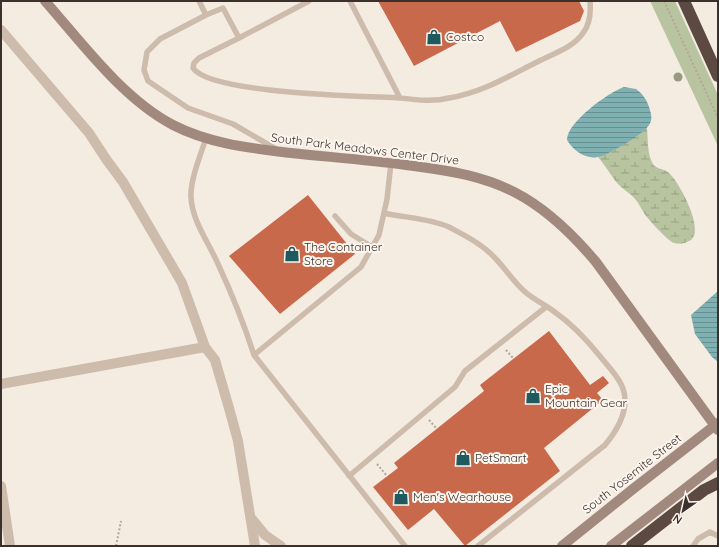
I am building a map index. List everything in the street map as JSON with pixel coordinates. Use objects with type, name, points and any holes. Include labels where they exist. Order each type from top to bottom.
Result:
[{"type":"highway","points":[[684,1],[718,76]]},
{"type":"highway","points":[[632,546],[704,490],[718,483]]},
{"type":"main road","name":"South Park Meadows Center Drive","points":[[45,1],[124,89],[143,105],[174,125],[219,143],[246,148],[391,163],[442,170],[475,177],[496,184],[525,198],[553,218],[579,242],[596,262],[717,426]]},
{"type":"main road","name":"South Yosemite Street","points":[[562,546],[717,426]]},
{"type":"main road","points":[[611,546],[718,463]]},
{"type":"street","points":[[1,30],[85,128],[123,182],[184,288],[205,347],[215,360],[238,441],[255,546]]},
{"type":"street","points":[[1,384],[205,347]]},
{"type":"street","points":[[1,486],[10,546]]},
{"type":"street","points":[[250,516],[265,535],[281,546]]},
{"type":"lane","points":[[199,1],[206,15]]},
{"type":"lane","points":[[309,1],[199,58],[194,63],[193,68],[195,72],[207,78],[232,85],[278,91],[431,101],[469,94],[491,85],[563,49],[577,40],[584,32],[589,22],[590,1]]},
{"type":"lane","points":[[350,1],[400,98]]},
{"type":"lane","points":[[239,38],[223,8],[206,15],[160,40],[147,52],[144,70],[148,81],[188,108],[233,124],[280,151]]},
{"type":"lane","points":[[206,138],[192,184],[192,208],[242,319],[254,355],[405,546]]},
{"type":"lane","points":[[254,355],[361,266],[379,235],[387,199],[391,163]]},
{"type":"lane","points":[[384,213],[447,226],[475,242],[493,256],[524,291],[535,301],[555,312],[579,332],[614,373],[622,385],[625,401],[623,416],[612,436],[600,450],[478,546]]},
{"type":"lane","points":[[335,216],[351,234],[372,248]]},
{"type":"lane","points":[[349,476],[454,387],[465,371],[546,307]]},
{"type":"lane","points":[[693,546],[698,539],[710,532],[718,536]]},
{"type":"path","points":[[664,1],[718,118]]},
{"type":"path","points":[[424,413],[437,429]]},
{"type":"path","points":[[371,457],[387,476]]},
{"type":"path","points":[[116,546],[121,521]]},
{"type":"green space","points":[[650,1],[675,1],[718,95],[718,146]]},
{"type":"green space","points":[[647,128],[649,151],[653,164],[656,167],[668,172],[673,177],[684,195],[693,216],[695,226],[694,235],[691,240],[685,243],[674,243],[664,235],[646,216],[636,200],[618,184],[598,157]]},
{"type":"water","points":[[624,87],[636,89],[646,99],[651,116],[649,125],[634,138],[602,156],[592,157],[577,152],[567,140],[574,125],[599,101]]},
{"type":"water","points":[[718,291],[718,362],[712,357],[695,334],[691,315]]},
{"type":"building","name":"Costco","points":[[378,1],[579,1],[584,11],[580,21],[516,52],[500,21],[414,66]]},
{"type":"building","points":[[308,195],[355,254],[280,314],[229,256]]},
{"type":"building","points":[[549,331],[590,385],[603,376],[609,383],[597,393],[603,400],[544,448],[560,471],[465,546],[434,509],[408,530],[373,487],[398,468],[394,463],[484,391],[480,385]]},
{"type":"place","name":"Costco","points":[[434,37]]},
{"type":"place","name":"The Container Store","points":[[292,254]]},
{"type":"place","name":"Epic Mountain Gear","points":[[533,396]]},
{"type":"place","name":"PetSmart","points":[[463,458]]},
{"type":"place","name":"Men's Wearhouse","points":[[401,497]]}]
